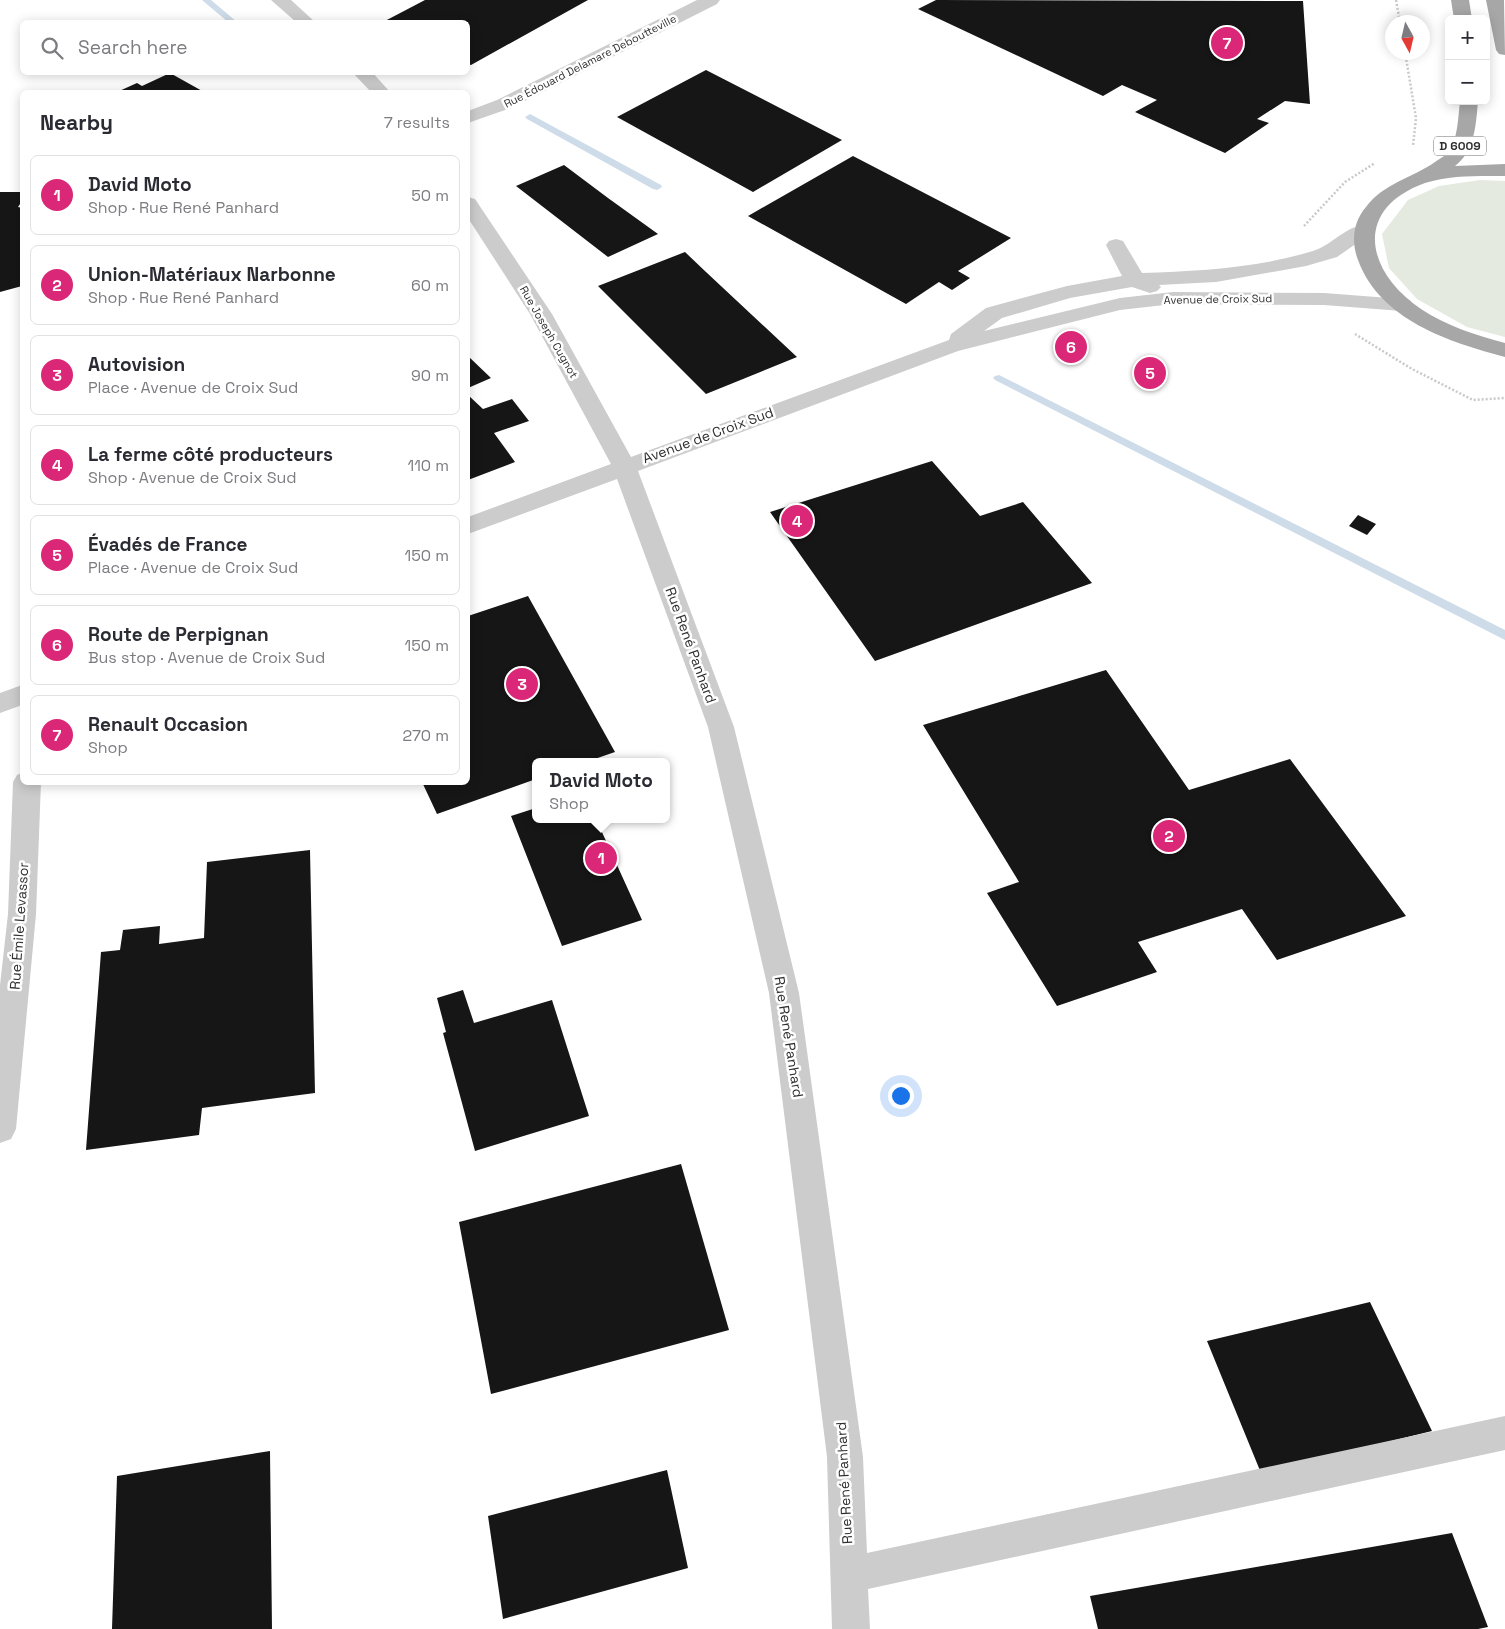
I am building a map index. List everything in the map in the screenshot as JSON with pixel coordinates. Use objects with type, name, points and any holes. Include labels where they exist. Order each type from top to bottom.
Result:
[{"type":"main road","points":[[1460,0],[1462,15]]},
{"type":"main road","points":[[1495,0],[1505,50]]},
{"type":"main road","name":"D 6009","points":[[1428,176],[1456,156],[1466,132],[1469,105]]},
{"type":"main road","points":[[1505,170],[1468,170],[1428,176],[1396,189],[1374,207],[1363,230],[1364,254],[1377,280],[1402,305],[1428,322],[1458,336],[1505,364]]},
{"type":"main road","points":[[1458,336],[1505,350]]},
{"type":"street","points":[[280,0],[304,20]]},
{"type":"street","name":"Rue Édouard Delamare Deboutteville","points":[[470,116],[504,104],[711,0]]},
{"type":"street","points":[[364,75],[379,90]]},
{"type":"street","name":"Rue Joseph Cugnot","points":[[470,206],[541,314],[624,466]]},
{"type":"street","name":"Avenue de Croix Sud","points":[[950,346],[994,312],[1067,292],[1135,280],[1216,276],[1306,260],[1330,253],[1363,230]]},
{"type":"street","points":[[1116,245],[1135,280],[1173,298]]},
{"type":"street","name":"Avenue de Croix Sud","points":[[470,525],[624,466],[950,346],[1120,304],[1173,298],[1324,299],[1402,305]]},
{"type":"street","name":"Rue René Panhard","points":[[624,466],[721,727],[784,993],[845,1457],[850,1629]]},
{"type":"street","points":[[0,703],[20,696]]},
{"type":"street","name":"Rue Émile Levassor","points":[[0,1129],[22,914],[27,785]]},
{"type":"street","points":[[848,1575],[1505,1433]]},
{"type":"path","points":[[1396,0],[1399,15]]},
{"type":"path","points":[[1406,60],[1416,118],[1413,146]]},
{"type":"path","points":[[1324,299],[1342,326],[1412,369],[1473,400],[1505,398]]},
{"type":"shaded area","points":[[1480,180],[1505,181],[1505,337],[1467,327],[1417,299],[1389,268],[1382,234],[1408,200],[1439,186]]},
{"type":"building","points":[[425,0],[588,0],[471,65],[470,20],[387,20]]},
{"type":"building","points":[[936,0],[1303,1],[1310,104],[1285,101],[1257,119],[1269,123],[1225,153],[1135,112],[1157,100],[1122,85],[1103,96],[918,9]]},
{"type":"building","points":[[706,70],[842,140],[753,192],[617,117]]},
{"type":"building","points":[[166,75],[174,75],[200,90],[121,90],[137,83],[142,86]]},
{"type":"building","points":[[853,156],[1011,238],[958,271],[970,278],[952,290],[939,282],[906,304],[748,216]]},
{"type":"building","points":[[564,165],[658,234],[608,257],[516,186]]},
{"type":"building","points":[[0,192],[20,192],[20,204],[18,207],[20,208],[20,287],[0,292]]},
{"type":"building","points":[[685,252],[797,357],[706,394],[598,286]]},
{"type":"building","points":[[470,358],[491,378],[470,387]]},
{"type":"building","points":[[470,397],[483,409],[512,399],[529,421],[494,433],[515,462],[470,479]]},
{"type":"building","points":[[932,461],[980,516],[1023,502],[1092,583],[875,661],[770,512]]},
{"type":"building","points":[[1358,515],[1376,524],[1367,535],[1349,526]]},
{"type":"building","points":[[528,596],[615,752],[598,758],[532,758],[532,780],[437,814],[423,785],[470,785],[470,615]]},
{"type":"building","points":[[1106,670],[1189,790],[1290,759],[1406,916],[1277,960],[1242,909],[1138,942],[1157,972],[1057,1006],[987,893],[1019,882],[923,725]]},
{"type":"building","points":[[532,809],[532,823],[598,823],[642,920],[562,946],[511,816]]},
{"type":"building","points":[[310,850],[315,1093],[202,1108],[199,1135],[86,1150],[101,952],[120,950],[123,930],[160,926],[159,944],[204,938],[207,862]]},
{"type":"building","points":[[463,990],[474,1023],[552,1000],[589,1116],[475,1151],[443,1033],[446,1032],[437,998]]},
{"type":"building","points":[[681,1164],[729,1330],[491,1394],[459,1222]]},
{"type":"building","points":[[1370,1302],[1432,1431],[1261,1473],[1207,1341]]},
{"type":"building","points":[[270,1451],[272,1629],[112,1629],[117,1476]]},
{"type":"building","points":[[667,1470],[688,1568],[503,1619],[488,1516]]},
{"type":"building","points":[[1452,1533],[1488,1627],[1478,1629],[1098,1629],[1090,1596]]},
{"type":"waterway","points":[[206,0],[231,20]]},
{"type":"waterway","points":[[530,117],[657,187]]},
{"type":"waterway","points":[[999,378],[1505,635]]},
{"type":"place","name":"Renault Occasion","points":[[1227,43]]},
{"type":"place","name":"Route de Perpignan","points":[[1071,347]]},
{"type":"place","name":"Évadés de France","points":[[1150,373]]},
{"type":"place","name":"La ferme côté producteurs","points":[[797,521]]},
{"type":"place","name":"Autovision","points":[[522,684]]},
{"type":"place","name":"Union-Matériaux Narbonne","points":[[1169,836]]},
{"type":"place","name":"David Moto","points":[[601,858]]}]
